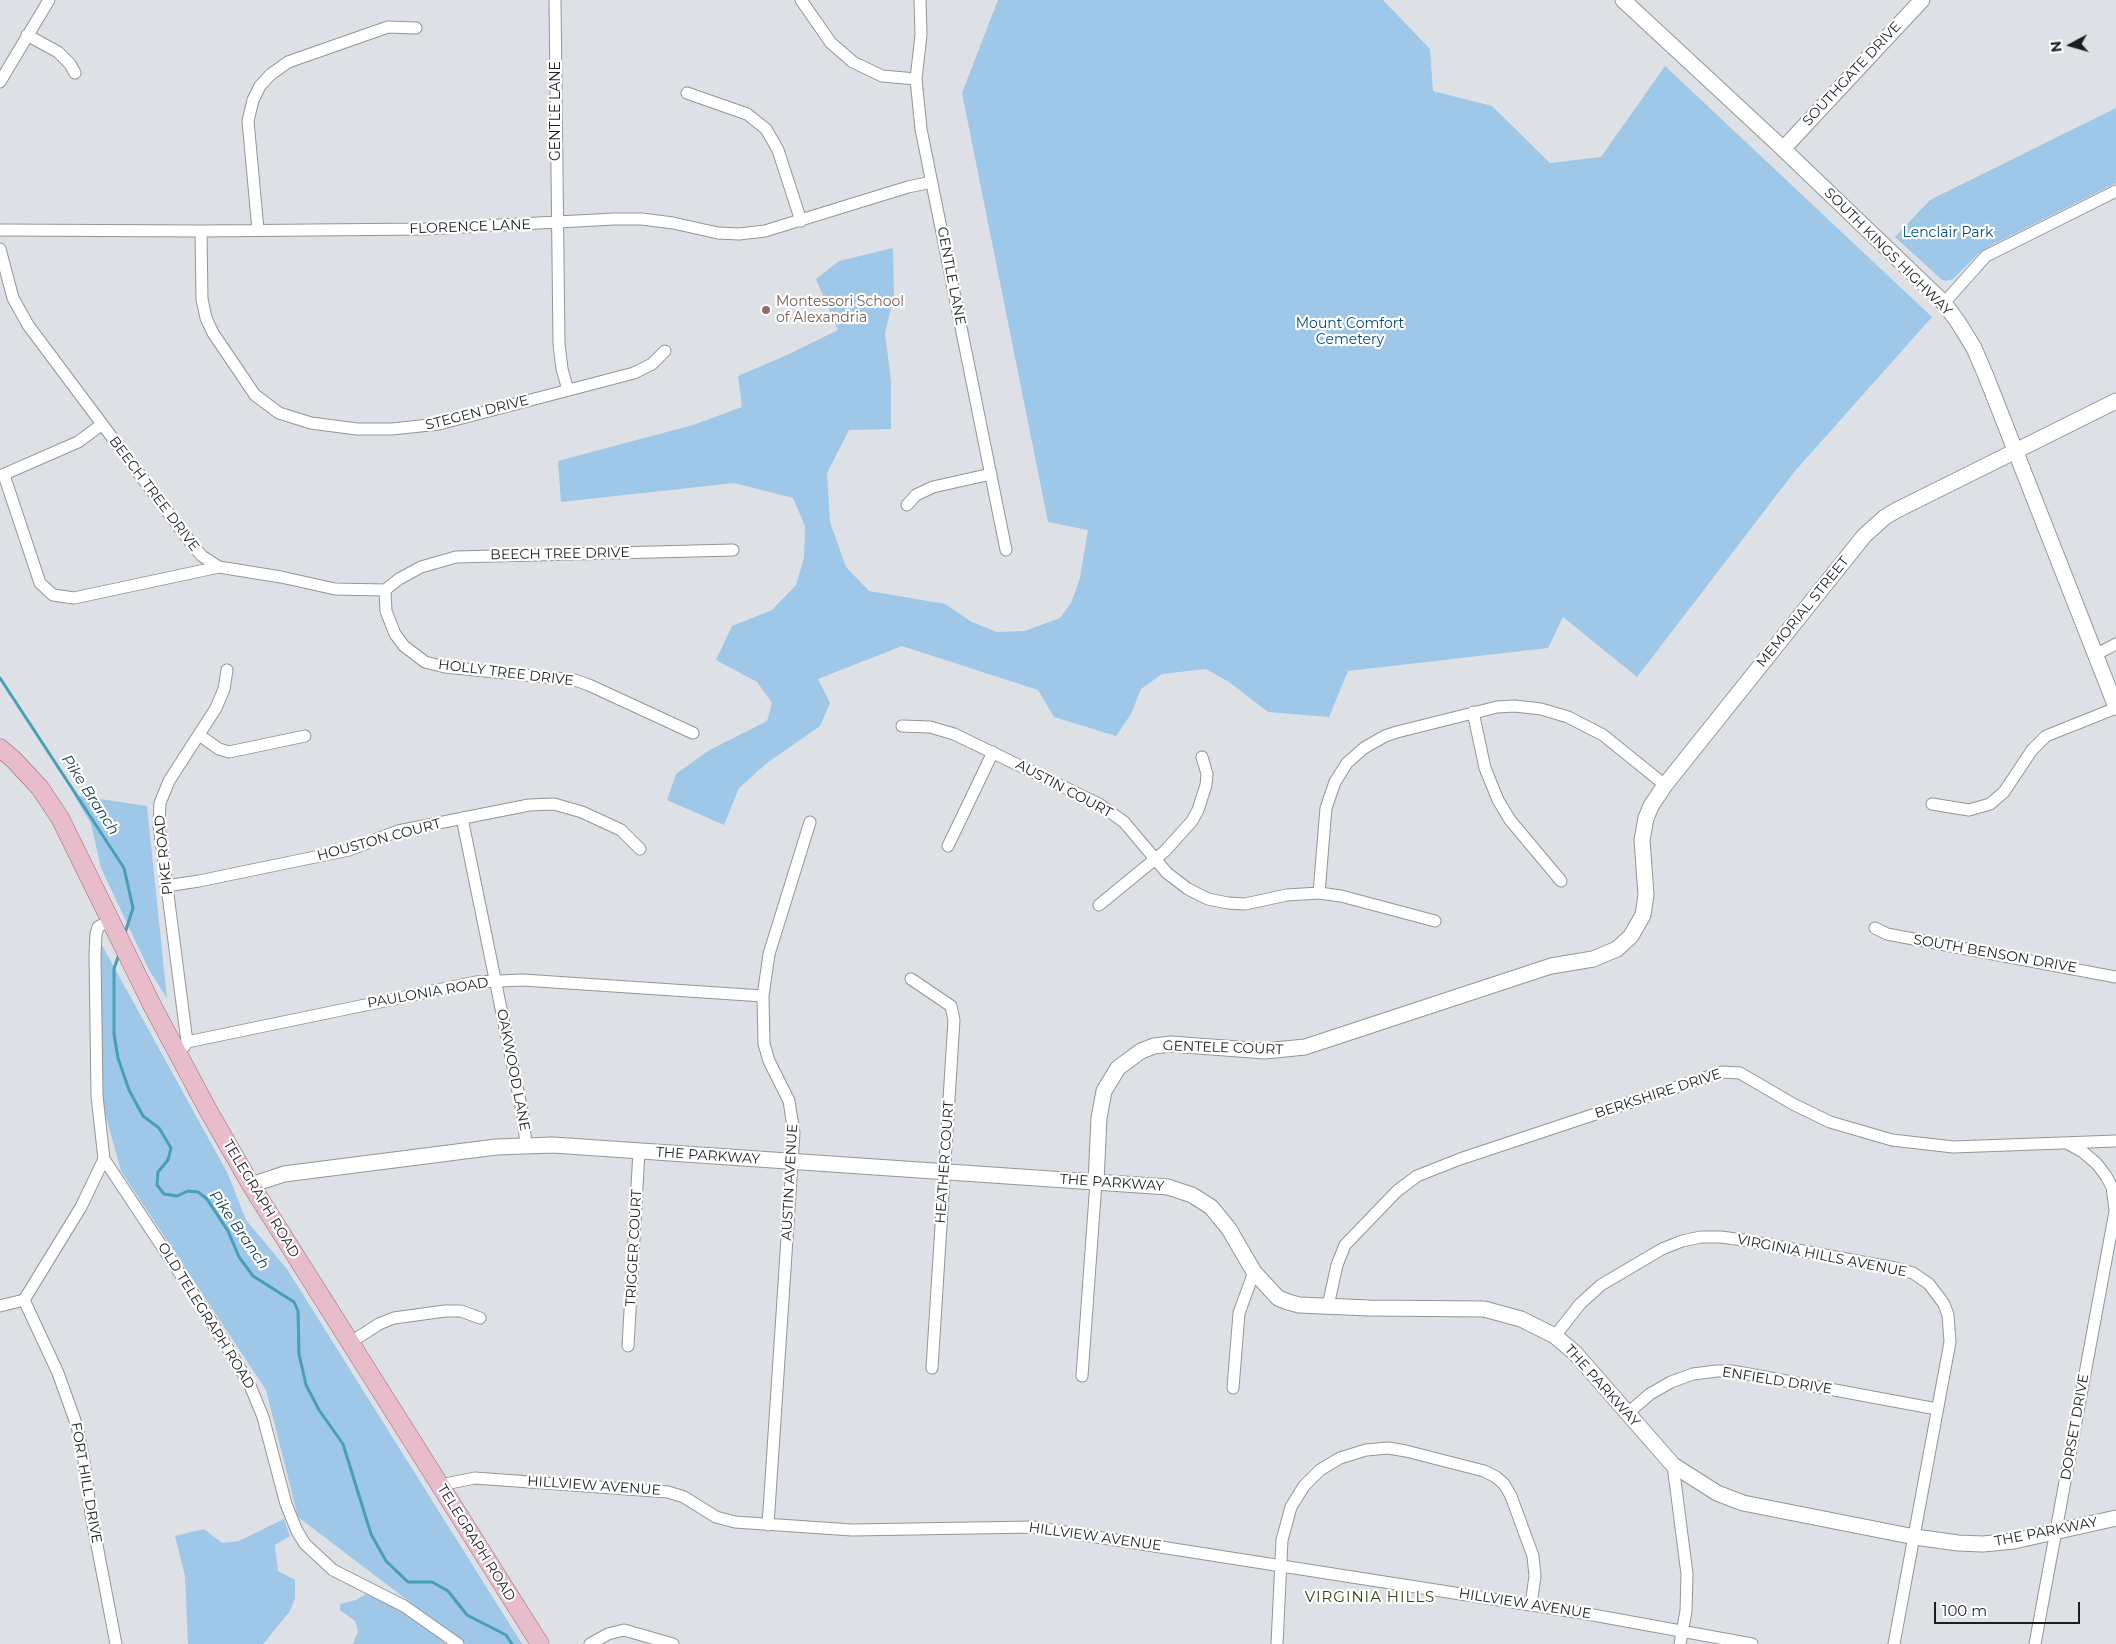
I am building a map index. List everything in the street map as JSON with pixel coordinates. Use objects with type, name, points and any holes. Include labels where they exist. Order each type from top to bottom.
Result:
[{"type":"main road","name":"TELEGRAPH ROAD","points":[[0,748],[14,760],[50,802],[75,845],[153,1007],[183,1048],[208,1110],[251,1185],[540,1644]]},
{"type":"street","points":[[0,82],[49,0]]},
{"type":"street","name":"GENTLE LANE","points":[[555,0],[559,344],[562,369],[568,390]]},
{"type":"street","points":[[801,0],[831,43],[853,62],[882,76],[916,79]]},
{"type":"street","name":"GENTLE LANE","points":[[920,0],[921,35],[916,79],[921,129],[1006,550]]},
{"type":"street","name":"SOUTH KINGS HIGHWAY","points":[[1623,0],[1944,303],[1974,348],[2116,708]]},
{"type":"street","name":"SOUTHGATE DRIVE","points":[[1783,149],[1922,0]]},
{"type":"street","points":[[258,230],[248,121],[253,100],[260,86],[270,74],[288,62],[388,27],[416,28]]},
{"type":"street","points":[[27,35],[58,52],[66,59],[75,74]]},
{"type":"street","points":[[687,93],[747,114],[766,129],[778,150],[801,221]]},
{"type":"street","name":"FLORENCE LANE","points":[[0,230],[201,232],[425,229],[642,219],[673,223],[718,233],[739,234],[765,231],[908,187],[932,182]]},
{"type":"street","points":[[1944,303],[1986,256],[2116,191]]},
{"type":"street","name":"STEGEN DRIVE","points":[[201,232],[202,299],[209,326],[250,389],[279,413],[310,423],[357,429],[408,428],[462,419],[634,373],[652,364],[665,351]]},
{"type":"street","name":"BEECH TREE DRIVE","points":[[0,249],[13,298],[24,319],[194,548],[202,556],[219,567],[281,577],[335,590],[385,590],[399,579],[421,567],[456,557],[733,550]]},
{"type":"street","name":"MEMORIAL STREET","points":[[1629,939],[1638,926],[1645,905],[1642,850],[1643,830],[1651,806],[1665,785],[1864,536],[1877,523],[1897,510],[2116,401]]},
{"type":"street","points":[[101,425],[78,442],[2,476],[40,583],[53,595],[74,598],[219,567]]},
{"type":"street","points":[[907,505],[916,495],[933,486],[991,474]]},
{"type":"street","name":"HOLLY TREE DRIVE","points":[[385,590],[386,611],[394,634],[404,646],[425,662],[445,667],[575,680],[693,732]]},
{"type":"street","points":[[2095,655],[2116,644]]},
{"type":"street","name":"PIKE ROAD","points":[[183,1048],[159,825],[160,803],[169,781],[221,699],[228,670]]},
{"type":"street","points":[[1319,894],[1328,801],[1335,782],[1347,763],[1364,748],[1385,736],[1497,706],[1541,709],[1568,717],[1603,735],[1665,785]]},
{"type":"street","points":[[1932,804],[1969,810],[1990,804],[2004,792],[2032,750],[2046,736],[2116,708]]},
{"type":"street","points":[[1473,712],[1486,768],[1498,800],[1510,820],[1560,881]]},
{"type":"street","name":"AUSTIN COURT","points":[[902,726],[942,730],[994,752],[1105,808],[1124,822],[1167,873],[1188,889],[1215,901],[1245,904],[1286,895],[1319,894],[1341,896],[1436,921]]},
{"type":"street","points":[[199,735],[219,749],[229,752],[305,736]]},
{"type":"street","points":[[948,846],[994,752]]},
{"type":"street","points":[[1098,905],[1155,859],[1186,830],[1198,810],[1206,785],[1207,774],[1202,757]]},
{"type":"street","name":"HOUSTON COURT","points":[[166,886],[349,850],[398,832],[529,805],[561,806],[582,812],[613,825],[625,833],[640,849]]},
{"type":"street","name":"OAKWOOD LANE","points":[[462,818],[523,1116],[526,1146]]},
{"type":"street","name":"AUSTIN AVENUE","points":[[768,1525],[793,1121],[785,1092],[766,1053],[762,1034],[763,996],[769,954],[810,822]]},
{"type":"street","name":"OLD TELEGRAPH ROAD","points":[[111,920],[98,927],[95,954],[96,1096],[104,1158],[206,1313],[249,1383],[263,1417],[286,1504],[297,1531],[305,1544],[333,1570],[404,1606],[458,1644]]},
{"type":"street","name":"SOUTH BENSON DRIVE","points":[[1875,928],[1887,934],[2116,976]]},
{"type":"street","name":"GENTELE COURT","points":[[1082,1376],[1099,1118],[1104,1091],[1118,1068],[1132,1056],[1154,1046],[1171,1044],[1265,1051],[1305,1047],[1551,966],[1603,956],[1617,949],[1629,939]]},
{"type":"street","name":"HEATHER COURT","points":[[911,979],[951,1006],[954,1020],[932,1368]]},
{"type":"street","name":"PAULONIA ROAD","points":[[183,1048],[476,982],[524,980],[763,996]]},
{"type":"street","name":"BERKSHIRE DRIVE","points":[[1328,1306],[1337,1265],[1349,1240],[1397,1191],[1418,1176],[1460,1159],[1722,1072],[1740,1073],[1793,1104],[1830,1122],[1892,1140],[1953,1147],[2116,1141]]},
{"type":"street","name":"DORSET DRIVE","points":[[2035,1644],[2116,1208],[2112,1187],[2097,1164],[2084,1152],[2066,1143]]},
{"type":"street","name":"THE PARKWAY","points":[[251,1185],[284,1174],[468,1150],[553,1145],[1168,1187],[1197,1198],[1210,1207],[1223,1221],[1254,1272],[1278,1298],[1299,1305],[1484,1309],[1521,1319],[1555,1336],[1575,1353],[1673,1465],[1717,1493],[1743,1503],[1915,1537],[1958,1543],[1983,1544],[2014,1541],[2116,1518]]},
{"type":"street","name":"TRIGGER COURT","points":[[628,1346],[640,1151]]},
{"type":"street","points":[[0,1306],[24,1300],[81,1207],[104,1158]]},
{"type":"street","name":"VIRGINIA HILLS AVENUE","points":[[1555,1336],[1580,1304],[1612,1277],[1667,1247],[1701,1238],[1721,1237],[1743,1240],[1895,1268],[1913,1273],[1929,1284],[1944,1304],[1948,1315],[1950,1342],[1894,1644]]},
{"type":"street","points":[[1233,1388],[1239,1313],[1254,1272]]},
{"type":"street","name":"FORT HILL DRIVE","points":[[24,1300],[58,1373],[77,1426],[91,1514],[116,1644]]},
{"type":"street","points":[[351,1342],[379,1324],[394,1318],[445,1311],[461,1311],[480,1318]]},
{"type":"street","name":"ENFIELD DRIVE","points":[[1628,1413],[1650,1394],[1671,1382],[1693,1374],[1717,1370],[1937,1408]]},
{"type":"street","points":[[1277,1644],[1282,1540],[1287,1519],[1296,1497],[1310,1479],[1330,1463],[1352,1453],[1378,1448],[1395,1449],[1484,1471],[1496,1477],[1504,1484],[1511,1496],[1533,1556],[1535,1576],[1531,1605]]},
{"type":"street","points":[[1673,1465],[1687,1574],[1686,1610],[1680,1644]]},
{"type":"street","name":"HILLVIEW AVENUE","points":[[440,1485],[475,1478],[668,1492],[684,1497],[716,1517],[735,1522],[768,1525],[852,1530],[1033,1527],[1531,1605],[1752,1644]]},
{"type":"street","points":[[590,1644],[608,1634],[624,1630],[672,1644]]},
{"type":"green space","name":"Mount Comfort Cemetery","points":[[998,0],[1383,0],[1430,49],[1433,91],[1492,106],[1550,163],[1601,157],[1665,66],[1932,317],[1795,471],[1637,677],[1563,617],[1548,648],[1348,671],[1329,717],[1268,712],[1229,682],[1206,669],[1162,674],[1141,689],[1131,714],[1116,736],[1054,717],[1038,690],[902,646],[818,679],[830,703],[820,726],[767,763],[739,788],[724,825],[667,800],[676,774],[708,751],[767,721],[772,703],[757,682],[716,660],[732,626],[772,610],[796,585],[804,558],[805,526],[793,498],[734,483],[561,502],[558,461],[693,425],[742,407],[738,376],[838,330],[816,279],[839,261],[893,248],[894,296],[885,333],[891,381],[891,429],[849,430],[827,473],[830,522],[846,567],[869,591],[945,604],[972,622],[997,632],[1025,631],[1060,618],[1071,603],[1080,578],[1088,530],[1048,522],[962,93]]},
{"type":"green space","name":"Lenclair Park","points":[[2116,108],[2116,183],[1992,245],[1978,254],[1953,279],[1946,281],[1941,279],[1895,237],[1930,200]]},
{"type":"green space","points":[[74,795],[147,806],[167,998],[149,970],[101,868],[91,824]]},
{"type":"green space","points":[[98,938],[228,1174],[246,1220],[287,1269],[522,1644],[465,1644],[298,1517],[266,1390],[121,1171],[102,1102],[101,980]]},
{"type":"green space","points":[[284,1519],[290,1536],[275,1545],[278,1571],[295,1580],[295,1598],[290,1611],[263,1644],[188,1644],[185,1576],[175,1536],[204,1529],[222,1543],[239,1541]]},
{"type":"green space","points":[[366,1594],[400,1608],[446,1644],[353,1644],[358,1631],[355,1621],[340,1610],[340,1604],[356,1600]]},
{"type":"waterway","name":"Pike Branch","points":[[0,678],[124,868],[133,908],[125,933]]},
{"type":"waterway","name":"Pike Branch","points":[[118,957],[114,969],[114,1034],[118,1058],[129,1090],[143,1116],[159,1128],[171,1148],[168,1160],[158,1172],[157,1185],[164,1194],[177,1196],[188,1191],[198,1192],[207,1199],[228,1231],[239,1257],[253,1276],[294,1302],[298,1311],[299,1354],[306,1385],[319,1410],[343,1444],[371,1534],[386,1561],[408,1582],[432,1582],[448,1591],[467,1615],[506,1635],[512,1644]]},
{"type":"place","name":"Montessori School of Alexandria","points":[[766,310]]},
{"type":"district","name":"VIRGINIA HILLS","points":[[1370,1598]]}]
